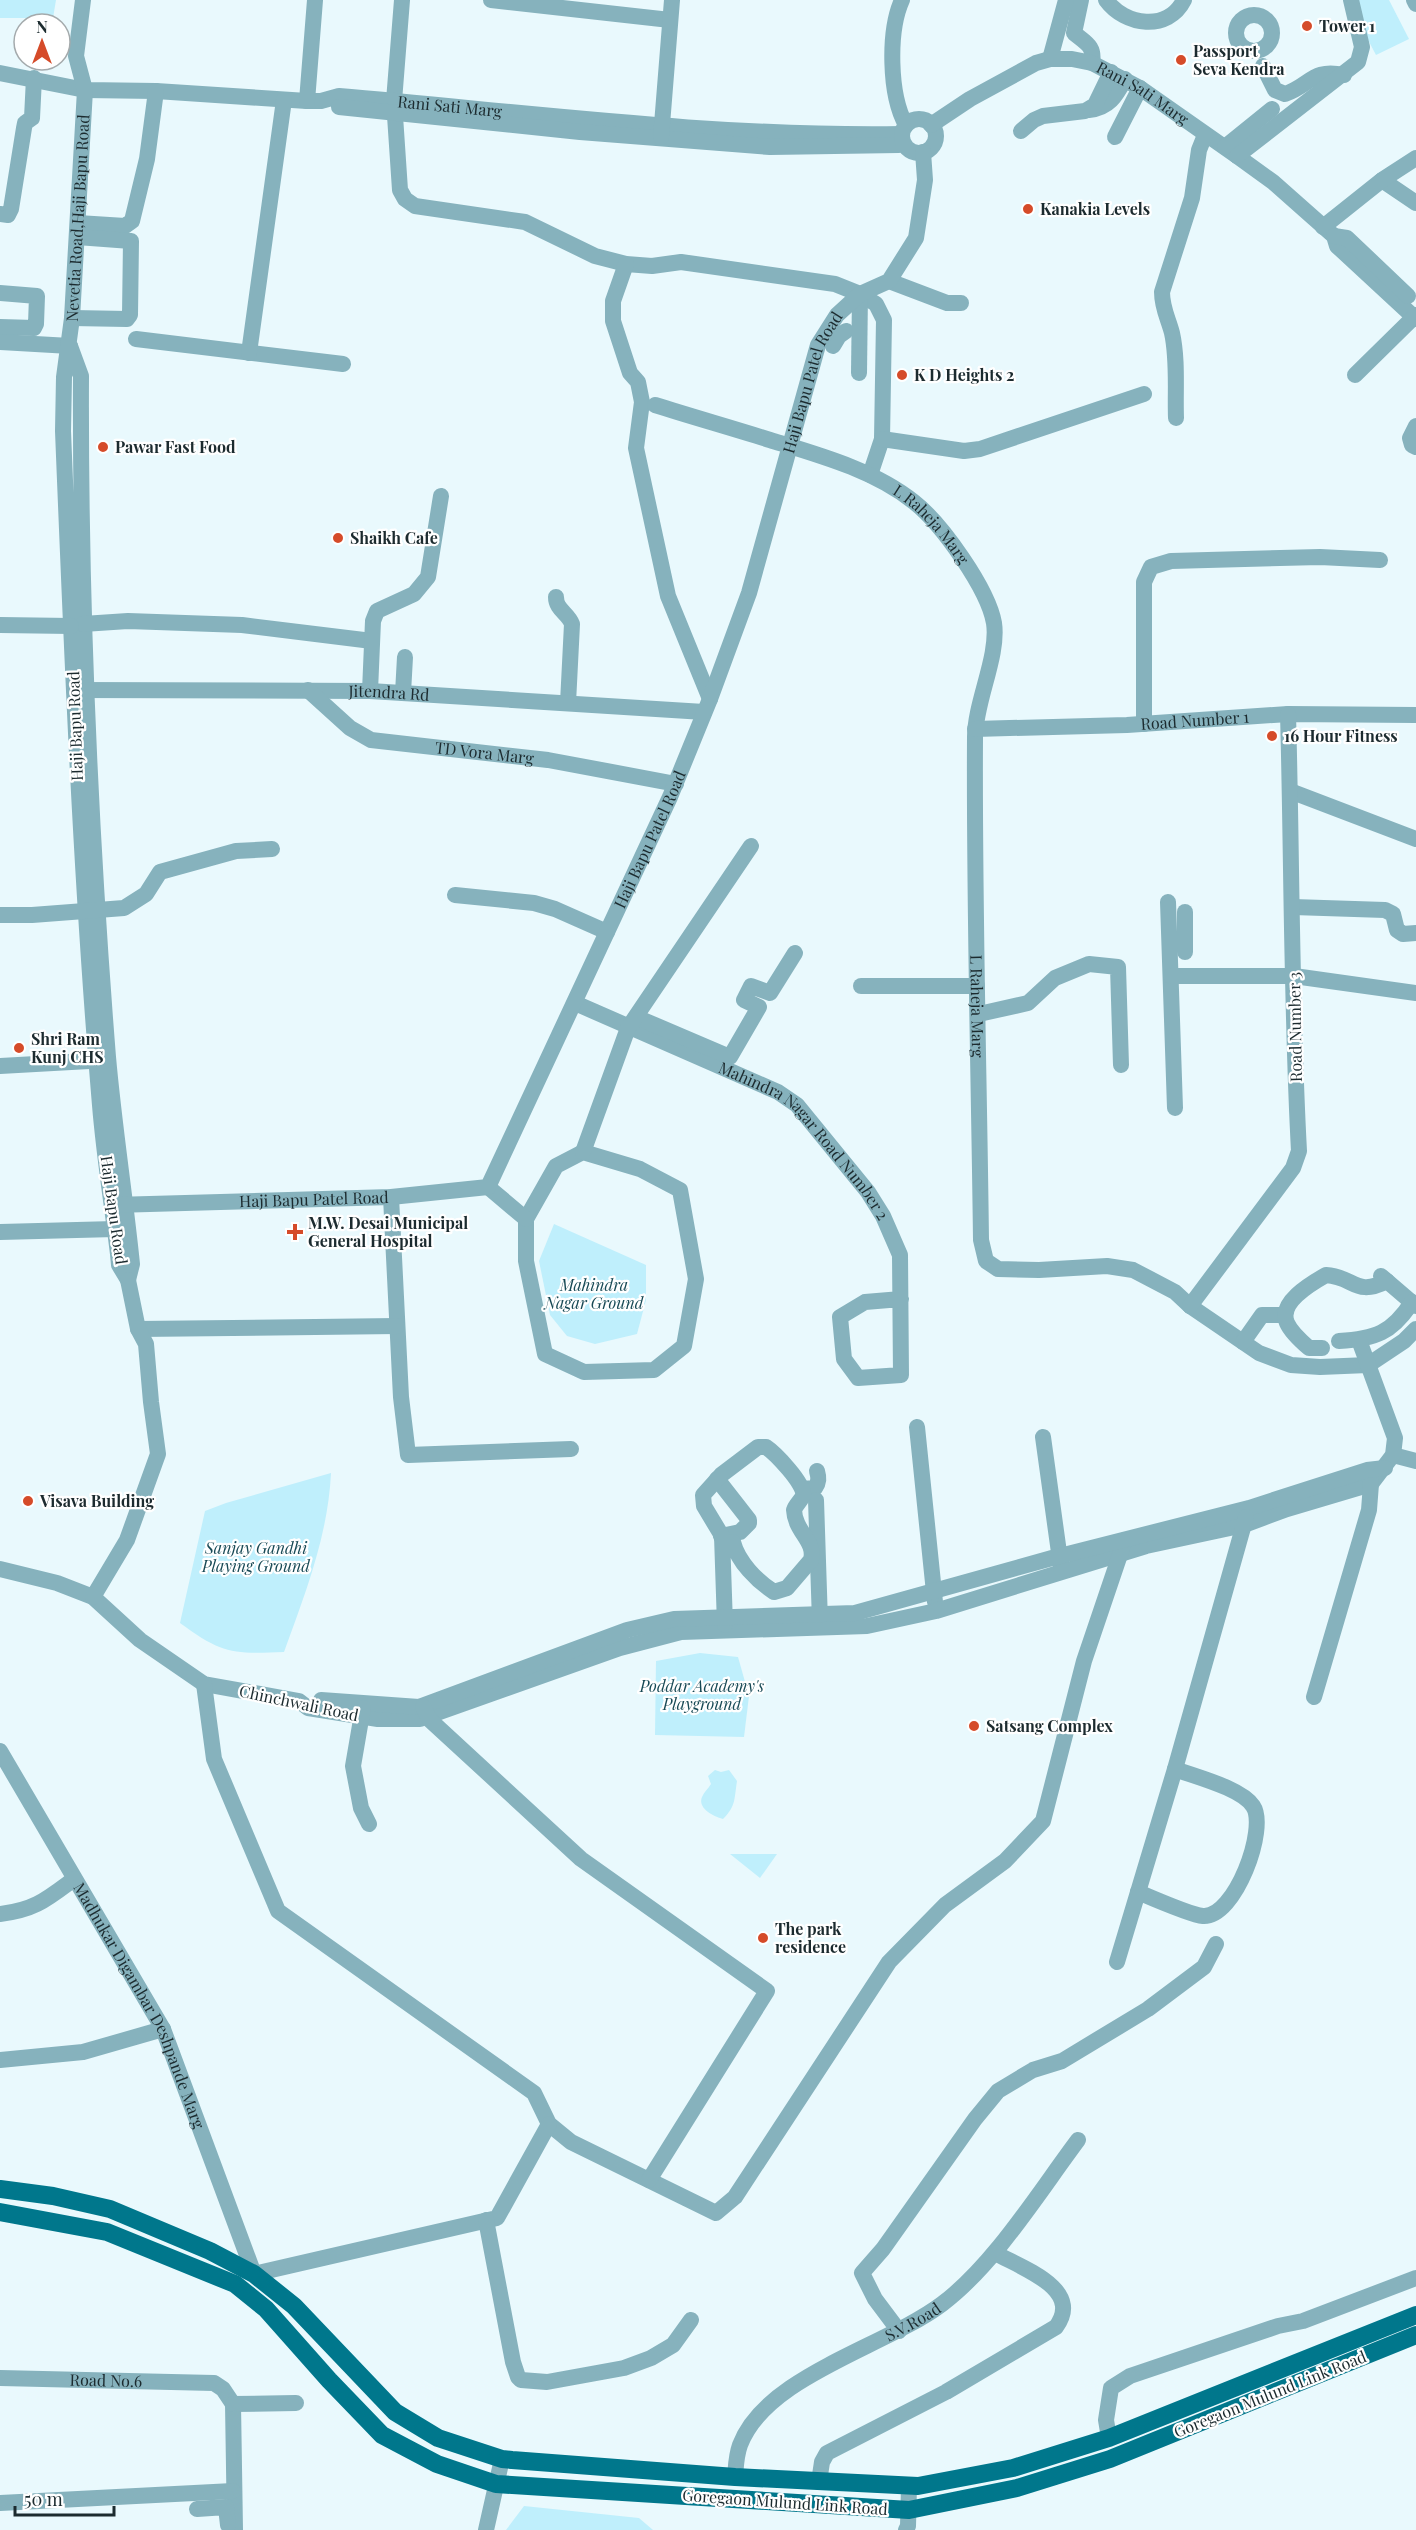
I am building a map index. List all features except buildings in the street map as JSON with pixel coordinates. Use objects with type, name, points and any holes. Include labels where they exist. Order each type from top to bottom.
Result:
[{"type":"main road","name":"Goregaon Mulund Link Road","points":[[0,2189],[53,2196],[110,2209],[210,2251],[254,2274],[294,2306],[395,2412],[438,2438],[507,2460],[735,2477],[909,2486],[1012,2468],[1109,2438],[1416,2315]]},
{"type":"main road","name":"Goregaon Mulund Link Road","points":[[0,2212],[107,2232],[235,2284],[266,2309],[382,2435],[438,2464],[501,2484],[908,2524],[1110,2459],[1416,2335]]},
{"type":"main road","points":[[1157,2418],[1164,2438]]},
{"type":"street","name":"Nevetia Road,Haji Bapu Road","points":[[70,346],[85,90],[76,56],[83,0]]},
{"type":"street","points":[[314,101],[315,0]]},
{"type":"street","points":[[402,0],[394,107],[400,190],[405,199],[415,206],[525,222],[596,256],[626,264],[652,266],[681,262],[835,284],[860,294],[876,304],[884,320],[882,439],[870,475]]},
{"type":"street","points":[[491,0],[670,20]]},
{"type":"street","points":[[661,132],[672,0]]},
{"type":"street","points":[[902,0],[893,48],[894,90],[904,135],[913,152],[923,152],[935,141],[931,125],[921,120],[904,135]]},
{"type":"street","points":[[1050,59],[1066,0]]},
{"type":"street","points":[[1081,0],[1074,33],[1090,46],[1093,56],[1092,63]]},
{"type":"street","points":[[1106,0],[1114,11],[1143,23],[1164,20],[1178,11],[1184,0]]},
{"type":"street","points":[[1244,0],[1251,16]]},
{"type":"street","points":[[1231,152],[1344,75],[1358,62],[1362,47],[1351,0]]},
{"type":"street","name":"Rani Sati Marg","points":[[931,125],[970,99],[1035,63],[1050,59],[1072,59],[1092,63],[1140,88],[1274,182],[1329,231],[1347,238],[1416,314]]},
{"type":"street","points":[[1263,66],[1275,90],[1285,94],[1320,73],[1331,72],[1344,75]]},
{"type":"street","name":"Rani Sati Marg","points":[[0,73],[85,90],[156,91],[314,101],[339,96],[394,107],[429,111],[572,125],[774,140],[872,141],[904,135]]},
{"type":"street","points":[[1021,131],[1043,116],[1100,109],[1114,98],[1118,75]]},
{"type":"street","points":[[0,214],[8,215],[11,209],[25,123],[32,118],[34,78]]},
{"type":"street","points":[[1115,136],[1140,88]]},
{"type":"street","points":[[77,230],[125,225],[132,221],[147,159],[156,91]]},
{"type":"street","points":[[249,353],[284,100]]},
{"type":"street","points":[[1231,152],[1272,109]]},
{"type":"street","points":[[1176,418],[1172,332],[1162,307],[1162,292],[1189,208],[1199,150],[1205,135]]},
{"type":"street","points":[[923,152],[926,180],[916,237],[889,281],[947,303],[961,303]]},
{"type":"street","points":[[1329,231],[1382,180],[1416,158]]},
{"type":"street","points":[[1382,180],[1416,203]]},
{"type":"street","points":[[72,318],[127,319],[130,315],[131,241],[77,230]]},
{"type":"street","points":[[626,264],[613,301],[613,321],[630,373],[638,382],[642,402],[636,448],[668,596],[707,706]]},
{"type":"street","name":"Haji Bapu Patel Road","points":[[119,1204],[391,1197],[488,1186],[676,784],[749,593],[790,446],[829,345],[837,315],[860,294],[889,281]]},
{"type":"street","points":[[0,293],[44,296],[34,328],[0,327]]},
{"type":"street","points":[[859,373],[860,294]]},
{"type":"street","points":[[1355,375],[1416,314]]},
{"type":"street","points":[[829,345],[846,331]]},
{"type":"street","points":[[136,339],[343,364]]},
{"type":"street","points":[[0,342],[70,346]]},
{"type":"street","name":"Haji Bapu Road","points":[[70,346],[64,377],[63,424],[73,470]]},
{"type":"street","name":"Haji Bapu Road","points":[[70,346],[81,376],[81,424],[73,470],[73,495],[85,814],[102,1060],[124,1253]]},
{"type":"street","points":[[882,439],[964,451],[980,449],[1143,394]]},
{"type":"street","name":"L Raheja Marg","points":[[655,405],[790,446],[870,475],[915,502],[959,551],[985,600],[994,624],[992,649],[975,729],[974,866],[981,1240],[986,1261],[998,1269],[1040,1270],[1107,1266],[1132,1270],[1175,1292],[1190,1306],[1259,1353],[1291,1365],[1368,1365]]},
{"type":"street","points":[[63,424],[81,424]]},
{"type":"street","points":[[1416,426],[1410,438],[1412,445],[1416,447]]},
{"type":"street","points":[[370,691],[373,621],[377,611],[414,594],[428,577],[441,496]]},
{"type":"street","points":[[1144,724],[1144,582],[1151,567],[1172,561],[1320,557],[1380,560]]},
{"type":"street","points":[[556,597],[557,606],[570,618],[572,624],[568,703]]},
{"type":"street","points":[[0,626],[77,629],[128,621],[242,625],[372,641]]},
{"type":"street","points":[[403,693],[405,657]]},
{"type":"street","name":"Jitendra Rd","points":[[79,690],[370,691],[568,703],[707,706]]},
{"type":"street","name":"TD Vora Marg","points":[[308,690],[350,728],[371,740],[548,760],[676,784]]},
{"type":"street","name":"Road Number 1","points":[[975,729],[1144,724],[1288,714],[1416,716]]},
{"type":"street","name":"Road Number 3","points":[[1190,1306],[1293,1168],[1299,1151],[1292,1027],[1294,976],[1288,714]]},
{"type":"street","points":[[1290,790],[1416,838]]},
{"type":"street","points":[[583,1152],[640,1170],[680,1190],[696,1279],[684,1346],[654,1370],[584,1372],[545,1354],[526,1261],[526,1219],[556,1166],[583,1152],[632,1023],[751,846]]},
{"type":"street","points":[[0,915],[91,912],[124,908],[146,894],[160,872],[236,850],[272,849]]},
{"type":"street","points":[[455,896],[534,903],[555,909],[607,932]]},
{"type":"street","points":[[1168,902],[1185,952]]},
{"type":"street","points":[[1293,907],[1385,910],[1393,914],[1397,930],[1403,934],[1416,933]]},
{"type":"street","points":[[1175,1108],[1171,976],[1177,930],[1185,912]]},
{"type":"street","points":[[632,1023],[730,1057],[759,1007],[744,1000],[751,986],[770,993],[795,953]]},
{"type":"street","points":[[978,1014],[1028,1003],[1055,978],[1089,964],[1118,967],[1121,1065]]},
{"type":"street","points":[[1171,976],[1294,976],[1416,993]]},
{"type":"street","points":[[861,986],[977,986]]},
{"type":"street","name":"Mahindra Nagar Road Number 2","points":[[575,1003],[632,1023],[778,1092],[797,1105],[868,1192],[883,1216],[900,1256],[901,1299],[901,1375],[858,1378],[844,1359],[840,1317],[865,1302],[901,1299]]},
{"type":"street","points":[[0,1066],[102,1060]]},
{"type":"street","points":[[488,1186],[526,1219]]},
{"type":"street","points":[[391,1197],[401,1397],[408,1455],[571,1449]]},
{"type":"street","name":"Haji Bapu Road","points":[[119,1204],[115,1229],[124,1253],[132,1264],[128,1280],[138,1329]]},
{"type":"street","points":[[0,1232],[115,1229]]},
{"type":"street","points":[[1322,1348],[1309,1348],[1288,1326],[1284,1315],[1289,1303],[1326,1275],[1340,1276],[1360,1288],[1375,1287],[1384,1278],[1414,1304],[1400,1321],[1379,1335],[1359,1340],[1339,1341]]},
{"type":"street","points":[[1243,1342],[1262,1316],[1284,1315]]},
{"type":"street","points":[[93,1597],[127,1540],[158,1454],[146,1344],[138,1329],[397,1326]]},
{"type":"street","points":[[1368,1365],[1404,1341],[1416,1329]]},
{"type":"street","points":[[1359,1340],[1395,1438],[1389,1462]]},
{"type":"street","points":[[917,1427],[936,1611]]},
{"type":"street","points":[[1043,1437],[1062,1574]]},
{"type":"street","points":[[817,1471],[818,1484],[809,1494],[803,1498],[794,1510],[795,1522],[808,1540],[811,1560],[787,1588],[774,1592],[760,1583],[735,1551],[704,1506],[703,1495],[717,1479],[758,1448],[766,1447],[778,1457],[809,1494],[820,1620]]},
{"type":"street","points":[[648,2180],[767,1991],[581,1859],[425,1711],[566,1659],[627,1630],[674,1619],[719,1624],[820,1620],[855,1613],[1059,1557],[1123,1547],[1146,1546],[1244,1525],[1369,1477],[1389,1462],[1416,1461]]},
{"type":"street","points":[[820,1620],[867,1626],[936,1611],[1062,1574],[1123,1547],[1249,1508],[1369,1477]]},
{"type":"street","points":[[1314,1696],[1369,1510],[1369,1477]]},
{"type":"street","points":[[717,1479],[749,1520],[740,1532],[727,1539]]},
{"type":"street","points":[[1117,1962],[1175,1769],[1249,1508]]},
{"type":"street","points":[[719,1624],[727,1539]]},
{"type":"street","points":[[204,1684],[214,1759],[278,1911],[534,2093],[549,2124],[571,2142],[716,2212],[735,2198],[889,1962],[945,1905],[1005,1861],[1043,1821],[1084,1660],[1123,1547]]},
{"type":"street","name":"Chinchwali Road","points":[[0,1569],[57,1583],[93,1597],[140,1640],[204,1684],[299,1701],[308,1708],[363,1710],[410,1708],[425,1711]]},
{"type":"street","points":[[712,1581],[719,1624]]},
{"type":"street","points":[[566,1659],[719,1624]]},
{"type":"street","points":[[363,1710],[353,1766],[361,1808],[369,1824]]},
{"type":"street","name":"Madhukar Digambar Deshpande Marg","points":[[0,1751],[163,2029],[254,2274]]},
{"type":"street","points":[[1138,1893],[1203,1916],[1220,1912],[1235,1892],[1251,1855],[1257,1827],[1254,1807],[1243,1795],[1175,1769]]},
{"type":"street","points":[[0,1914],[23,1912],[42,1903],[74,1879]]},
{"type":"street","points":[[899,2331],[875,2299],[862,2273],[903,2223],[975,2119],[998,2091],[1034,2070],[1062,2061],[1149,2009],[1204,1967],[1216,1944]]},
{"type":"street","points":[[0,2061],[83,2052],[163,2029]]},
{"type":"street","points":[[254,2274],[497,2218],[549,2124]]},
{"type":"street","name":"S.V.Road","points":[[735,2477],[736,2456],[740,2444],[764,2409],[786,2390],[899,2331],[943,2304],[995,2253],[1078,2140]]},
{"type":"street","points":[[486,2220],[513,2362],[521,2380],[547,2382],[624,2368],[651,2358],[673,2345],[691,2320]]},
{"type":"street","points":[[819,2482],[822,2462],[827,2453],[946,2392],[1056,2328],[1063,2318],[1065,2309],[1059,2292],[1045,2280],[995,2253]]},
{"type":"street","points":[[1109,2438],[1106,2420],[1111,2388],[1130,2376],[1278,2325],[1303,2321],[1416,2278]]},
{"type":"street","name":"Road No.6","points":[[0,2378],[214,2383],[223,2389],[233,2404]]},
{"type":"street","points":[[235,2530],[233,2404],[296,2403]]},
{"type":"street","points":[[486,2530],[507,2460]]},
{"type":"street","points":[[495,2530],[501,2484]]},
{"type":"street","points":[[908,2524],[909,2486]]},
{"type":"street","points":[[205,2503],[233,2491]]},
{"type":"street","points":[[0,2503],[205,2503],[226,2508],[228,2530]]},
{"type":"green space","points":[[0,0],[56,0],[54,12],[12,12],[12,18],[0,18]]},
{"type":"green space","points":[[1347,0],[1389,0],[1409,39],[1376,55]]},
{"type":"green space","name":"Mahindra Nagar Ground","points":[[554,1224],[646,1265],[646,1300],[637,1334],[595,1344],[567,1336],[550,1315],[539,1261]]},
{"type":"green space","name":"Sanjay Gandhi Playing Ground","points":[[331,1473],[320,1542],[284,1652],[252,1653],[229,1650],[207,1641],[180,1623],[205,1511]]},
{"type":"green space","name":"Poddar Academy's Playground","points":[[700,1653],[738,1657],[749,1696],[744,1737],[655,1735],[656,1661]]},
{"type":"green space","points":[[715,1770],[721,1772],[729,1770],[737,1781],[735,1798],[723,1819],[704,1809],[701,1801],[711,1784],[708,1776]]},
{"type":"green space","points":[[730,1854],[777,1854],[760,1878]]},
{"type":"green space","points":[[524,2506],[639,2518],[653,2530],[506,2530]]},
{"type":"place","name":"Tower 1","points":[[1307,26]]},
{"type":"place","name":"Passport Seva Kendra","points":[[1181,60]]},
{"type":"place","name":"Kanakia Levels","points":[[1028,209]]},
{"type":"place","name":"K D Heights 2","points":[[902,375]]},
{"type":"place","name":"Pawar Fast Food","points":[[103,447]]},
{"type":"place","name":"Shaikh Cafe","points":[[338,538]]},
{"type":"place","name":"16 Hour Fitness","points":[[1272,736]]},
{"type":"place","name":"Shri Ram Kunj CHS","points":[[19,1048]]},
{"type":"place","name":"M.W. Desai Municipal General Hospital","points":[[295,1232]]},
{"type":"place","name":"Visava Building","points":[[28,1501]]},
{"type":"place","name":"Satsang Complex","points":[[974,1726]]},
{"type":"place","name":"The park residence","points":[[763,1938]]}]
